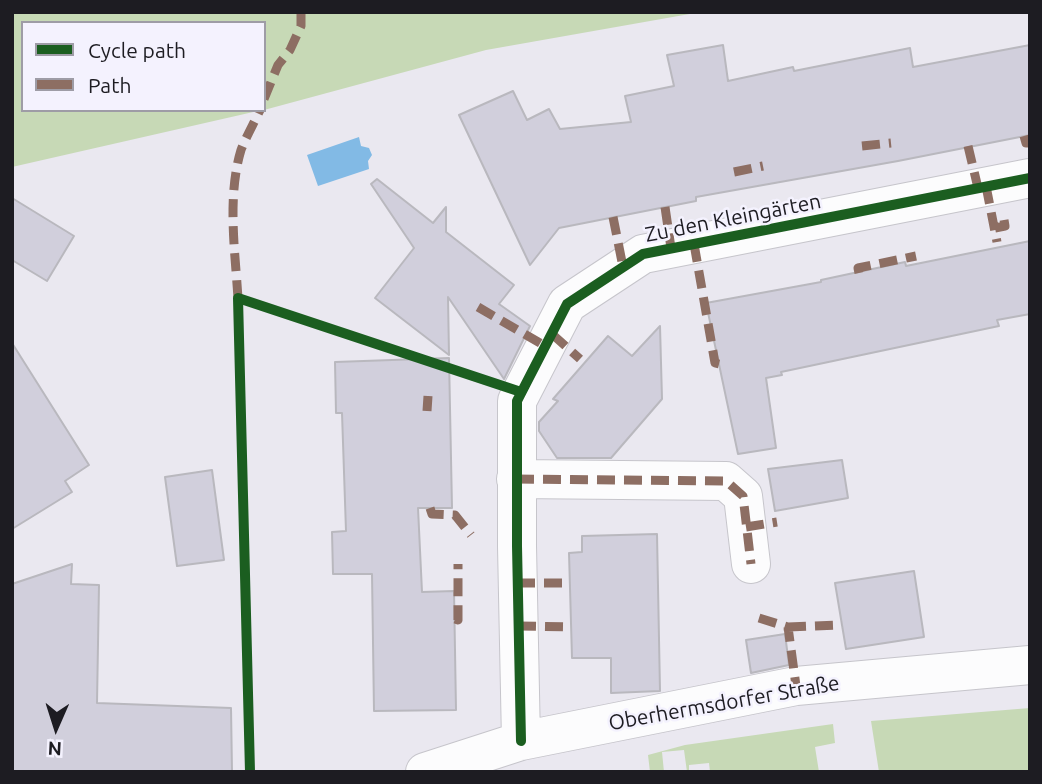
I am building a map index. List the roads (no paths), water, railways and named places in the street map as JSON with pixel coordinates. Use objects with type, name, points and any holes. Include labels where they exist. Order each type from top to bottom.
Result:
[{"type":"street","name":"Zu den Kleingärten","points":[[521,741],[517,401],[567,304],[643,254],[1030,178]]},
{"type":"street","points":[[516,479],[726,481],[743,496],[751,564]]},
{"type":"street","name":"Oberhermsdorfer Straße","points":[[425,772],[521,741],[796,686],[1030,665]]},
{"type":"water","points":[[359,137],[361,146],[369,148],[372,155],[368,161],[369,169],[318,186],[307,155]]}]
